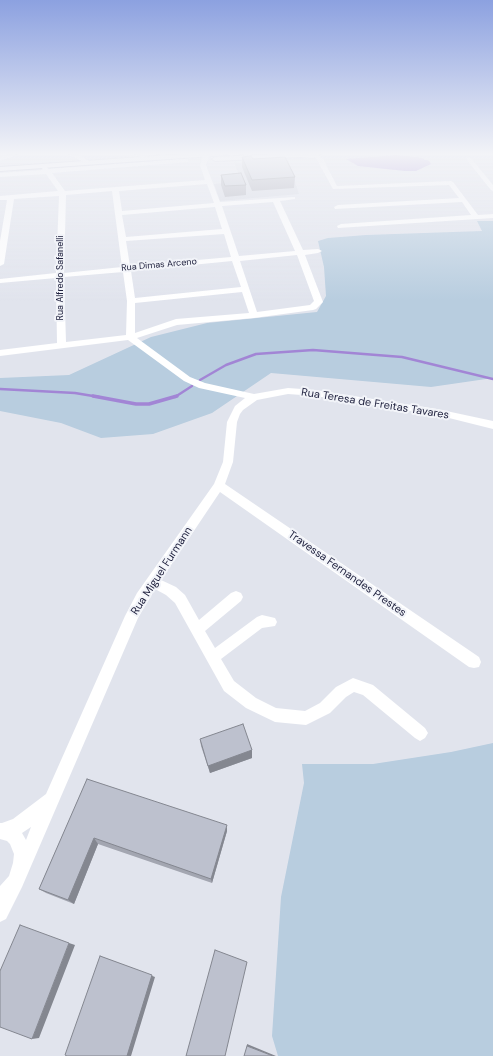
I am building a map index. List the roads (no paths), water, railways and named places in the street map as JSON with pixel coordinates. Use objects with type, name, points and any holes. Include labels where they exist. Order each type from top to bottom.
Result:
[{"type":"street","points":[[0,264],[10,202]]},
{"type":"street","name":"Rua Alfredo Safanelli","points":[[62,346],[60,275],[63,202]]},
{"type":"street","points":[[117,202],[131,301],[130,337]]},
{"type":"street","points":[[119,213],[250,202]]},
{"type":"street","points":[[0,353],[130,337],[170,323],[254,315],[313,307],[319,302],[300,253],[277,202]]},
{"type":"street","points":[[338,207],[422,202]]},
{"type":"street","points":[[465,202],[476,217]]},
{"type":"street","points":[[218,205],[254,315]]},
{"type":"street","points":[[341,226],[493,216]]},
{"type":"street","points":[[123,240],[227,231]]},
{"type":"street","name":"Rua Dimas Arceno","points":[[0,281],[318,251]]},
{"type":"street","points":[[131,301],[246,289]]},
{"type":"street","name":"Rua Teresa de Freitas Tavares","points":[[130,337],[193,383],[216,389],[254,397],[288,391],[309,392],[437,412],[493,425]]},
{"type":"street","name":"Rua Miguel Furmann","points":[[0,913],[54,796],[132,616],[153,582],[219,485],[228,462],[234,414],[239,408],[254,397]]},
{"type":"street","name":"Travessa Fernandes Prestes","points":[[219,485],[474,662]]},
{"type":"street","points":[[153,582],[170,591],[180,599],[229,686],[251,703],[275,715],[306,718],[325,708],[341,692],[353,685],[368,690],[420,733]]},
{"type":"street","points":[[198,629],[236,597]]},
{"type":"street","points":[[212,658],[256,624],[262,621],[270,622]]},
{"type":"street","name":"Rua Miguel Furmann","points":[[2,831],[18,826],[34,815],[54,796]]},
{"type":"street","points":[[0,898],[9,890],[18,876],[22,863],[20,846],[17,839],[2,831]]},
{"type":"waterway","points":[[200,380],[226,365],[256,354],[313,350],[402,357],[493,379]]},
{"type":"waterway","points":[[176,396],[192,386]]},
{"type":"waterway","points":[[0,389],[75,393],[93,396]]},
{"type":"waterway","points":[[93,396],[99,397]]},
{"type":"waterway","points":[[93,396],[136,404],[149,404],[176,396]]}]
